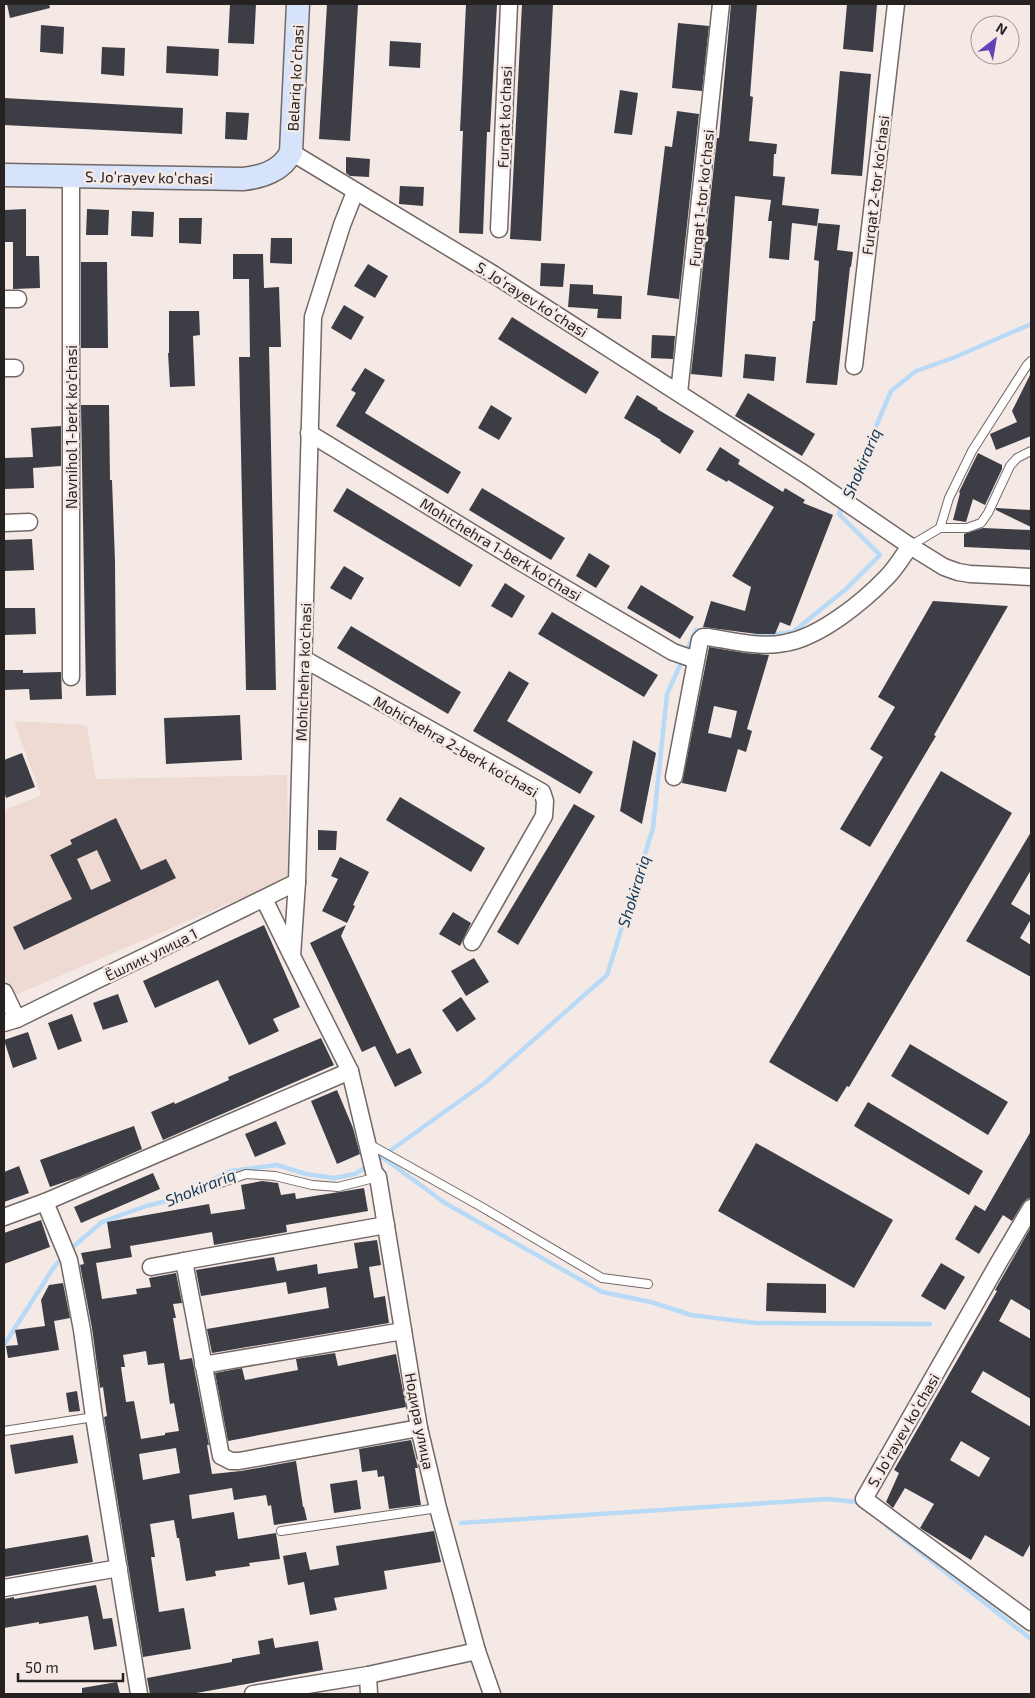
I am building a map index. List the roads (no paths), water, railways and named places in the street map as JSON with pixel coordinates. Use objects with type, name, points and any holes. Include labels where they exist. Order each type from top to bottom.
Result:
[{"type":"street","name":"Belariq koʻchasi","points":[[291,152],[298,4]]},
{"type":"street","name":"Furqat ko'chasi","points":[[499,229],[509,4]]},
{"type":"street","name":"Furqat 1-tor ko'chasi","points":[[679,393],[721,4]]},
{"type":"street","name":"Furqat 2-tor ko'chasi","points":[[854,366],[896,4]]},
{"type":"street","name":"S. Joʻrayev koʻchasi","points":[[4,175],[243,179],[258,176],[277,168],[288,158],[291,152],[492,274],[806,475],[944,567],[970,574],[1031,577]]},
{"type":"street","name":"Navnihol 1-berk ko'chasi","points":[[71,176],[71,677]]},
{"type":"street","name":"Mohichehra ko'chasi","points":[[292,956],[297,882],[313,317],[342,224],[356,192]]},
{"type":"street","name":"Mohichehra 1-berk ko'chasi","points":[[309,433],[515,559],[673,652],[696,660]]},
{"type":"street","points":[[4,523],[29,522]]},
{"type":"street","points":[[674,777],[698,644],[703,637],[763,645],[786,643],[810,634],[839,619],[888,576],[910,546]]},
{"type":"street","name":"Mohichehra 2-berk ko'chasi","points":[[304,659],[542,792],[545,801],[544,816],[472,942]]},
{"type":"street","name":"Ёшлик улица 1","points":[[10,1021],[297,882]]},
{"type":"street","points":[[264,898],[350,1071],[367,1143]]},
{"type":"street","points":[[4,992],[10,1021]]},
{"type":"street","points":[[4,1217],[45,1202],[350,1071]]},
{"type":"street","name":"Нодира улица","points":[[367,1143],[376,1174],[386,1225],[419,1428],[438,1508],[477,1651],[492,1694]]},
{"type":"street","points":[[45,1202],[69,1260],[82,1330],[94,1417],[140,1694]]},
{"type":"street","name":"S. Joʻrayev koʻchasi","points":[[1031,1208],[864,1499],[1031,1622]]},
{"type":"street","points":[[151,1267],[386,1225]]},
{"type":"street","points":[[184,1261],[221,1456],[230,1461],[419,1428]]},
{"type":"street","points":[[203,1365],[403,1331]]},
{"type":"street","points":[[4,1588],[119,1568]]},
{"type":"street","points":[[253,1694],[368,1675],[477,1651]]},
{"type":"street","points":[[368,1675],[369,1694]]},
{"type":"lane","points":[[940,528],[949,498],[972,451],[1031,361]]},
{"type":"lane","points":[[910,546],[940,528],[967,528],[980,522],[988,513],[1010,466],[1016,458],[1031,451]]},
{"type":"lane","points":[[367,1143],[602,1278],[648,1284]]},
{"type":"lane","points":[[215,1185],[246,1174],[275,1176],[312,1185],[338,1187],[376,1174]]},
{"type":"lane","points":[[4,1431],[94,1417]]},
{"type":"lane","points":[[281,1531],[438,1508]]},
{"type":"waterway","name":"Shokirariq","points":[[751,637],[793,632],[846,589],[880,555],[839,514],[891,391],[916,371],[953,358],[1031,324]]},
{"type":"waterway","name":"Shokirariq","points":[[376,1161],[486,1082],[607,975],[653,828],[667,694],[696,630],[704,632]]},
{"type":"waterway","points":[[382,1157],[445,1203],[602,1292],[651,1302],[691,1315],[756,1323],[930,1324]]},
{"type":"waterway","name":"Shokirariq","points":[[68,1251],[102,1222],[146,1206],[175,1199],[230,1171],[277,1165],[306,1174],[334,1178],[355,1174],[369,1165]]},
{"type":"waterway","name":"Shokirariq","points":[[4,1345],[54,1267],[63,1257]]},
{"type":"waterway","points":[[461,1523],[828,1499],[856,1502],[861,1505]]},
{"type":"waterway","points":[[887,1526],[1031,1639]]}]
